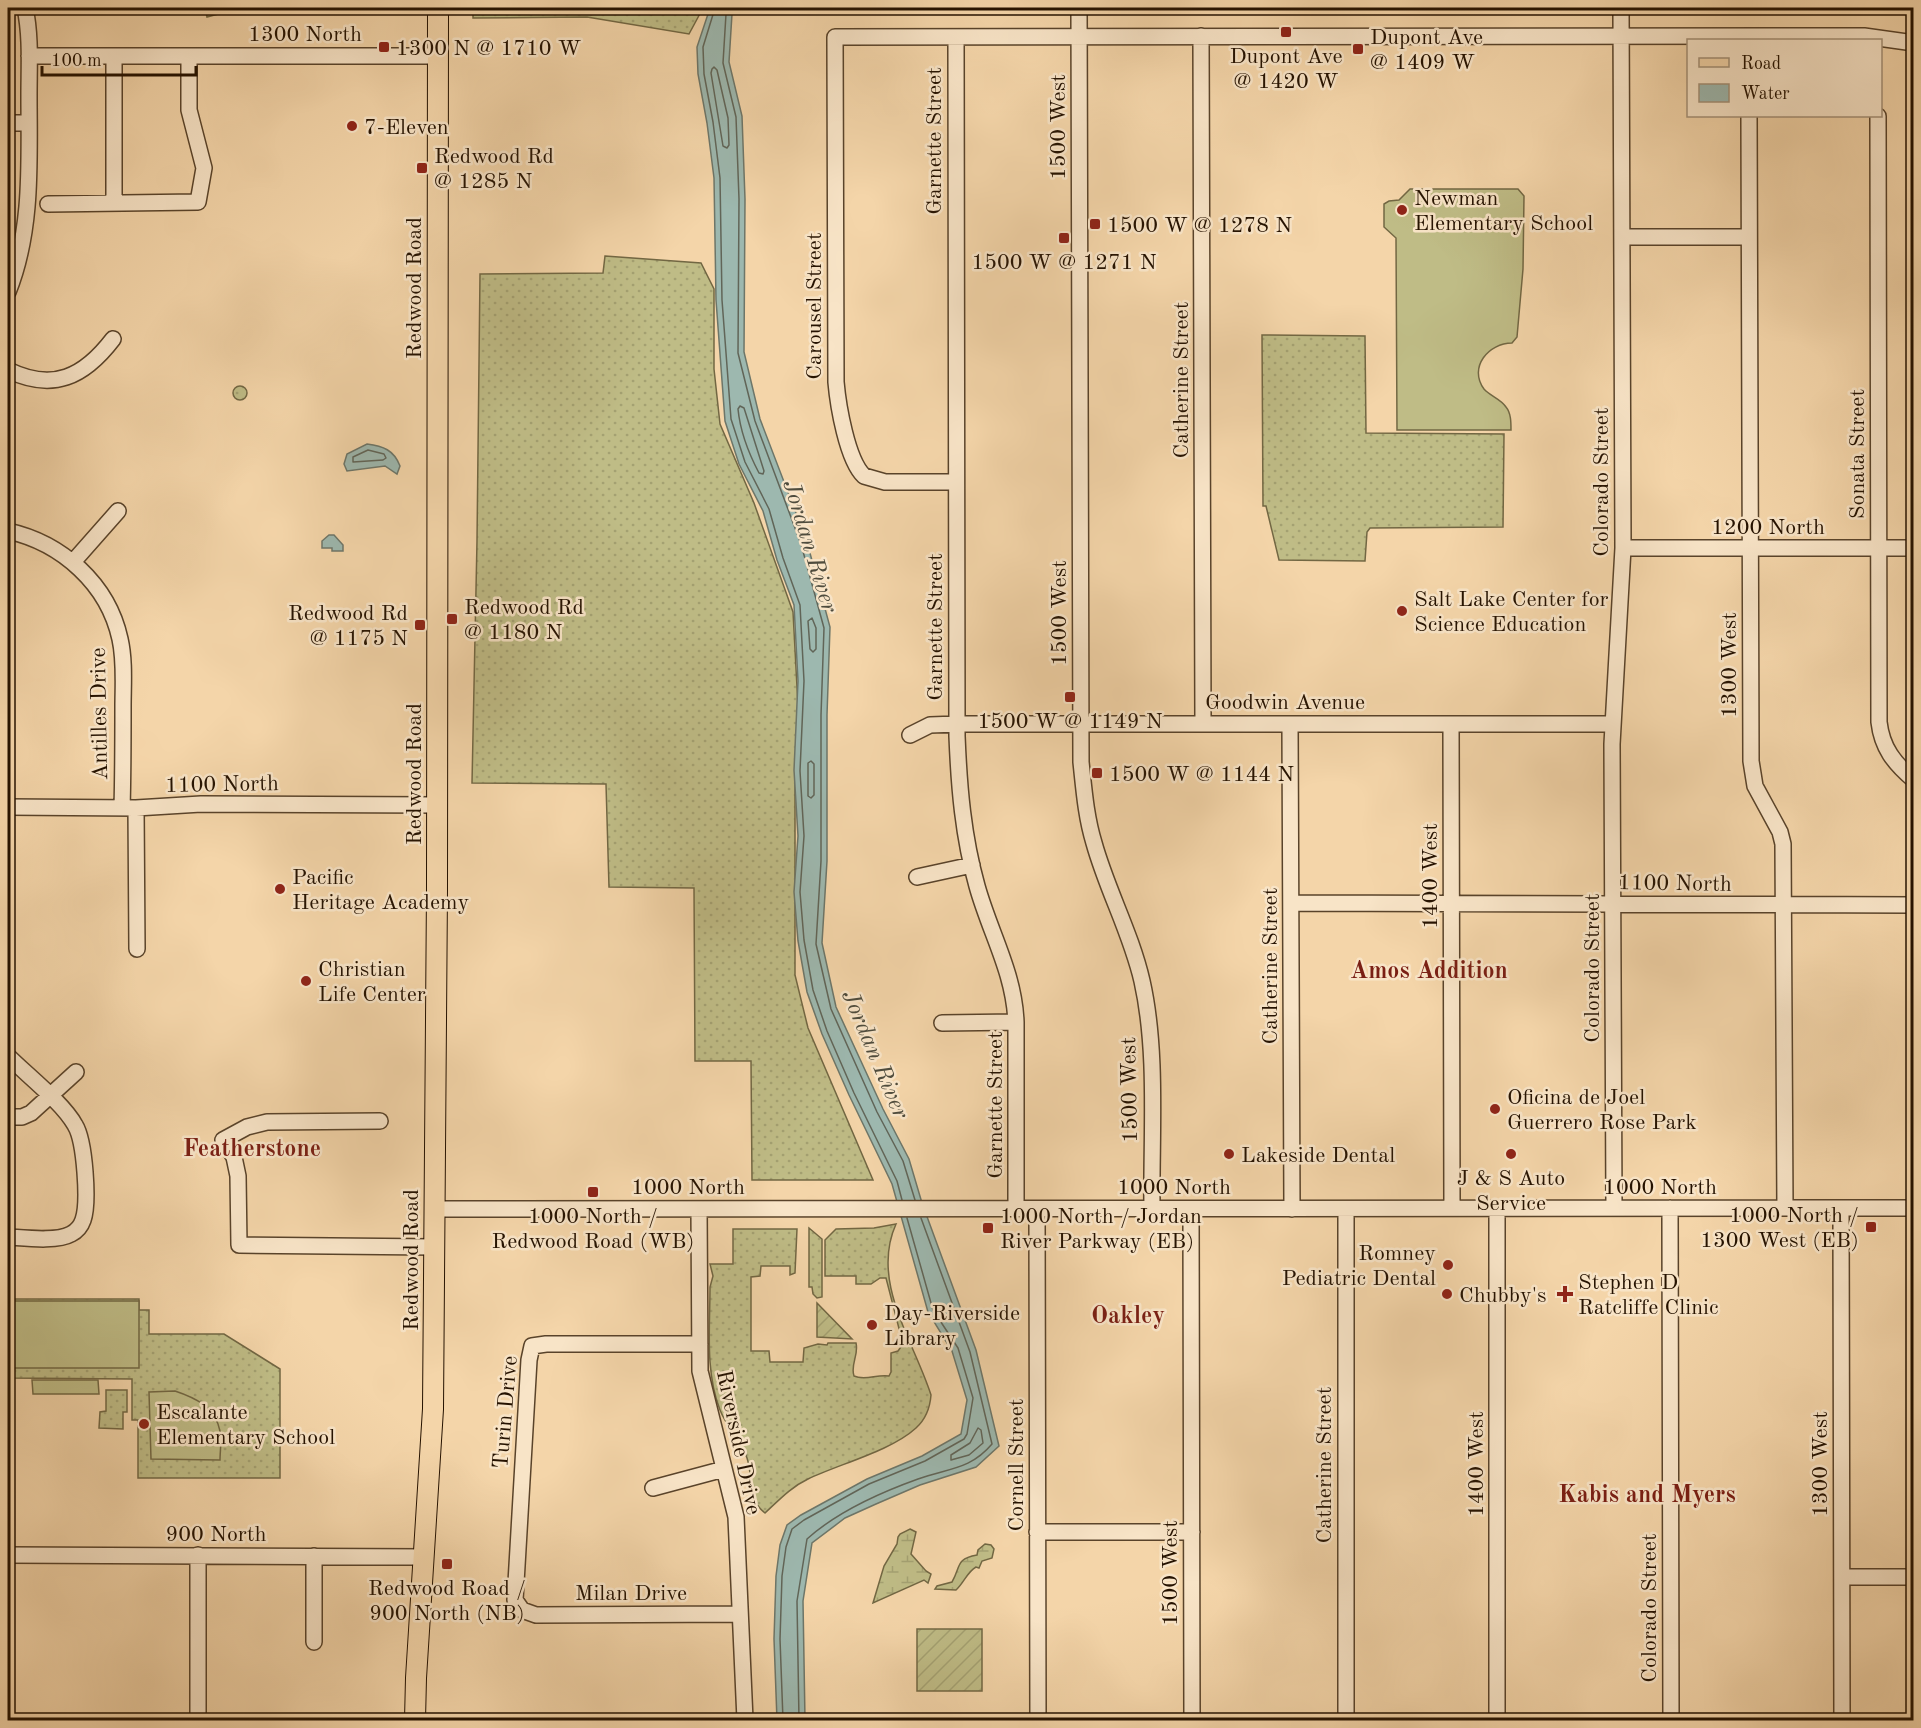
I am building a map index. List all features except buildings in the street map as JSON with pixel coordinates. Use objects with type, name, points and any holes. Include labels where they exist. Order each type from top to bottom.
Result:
[{"type":"main road","name":"Redwood Road","points":[[415,1720],[433,1409],[437,805],[438,8]]},
{"type":"street","points":[[8,292],[24,231],[29,182],[29,56],[25,8]]},
{"type":"street","name":"1500 West","points":[[1079,8],[1081,762],[1090,825],[1102,868],[1130,939],[1146,1006],[1151,1061],[1152,1209]]},
{"type":"street","name":"Colorado Street","points":[[1614,1208],[1613,724],[1623,548],[1621,8]]},
{"type":"street","points":[[956,36],[1621,36],[1878,39]]},
{"type":"street","name":"Carousel Street","points":[[956,36],[835,37],[836,381],[844,430],[854,460],[864,476],[885,482],[956,482]]},
{"type":"street","name":"Garnette Street","points":[[956,36],[957,724],[961,810],[972,865],[984,907],[1010,978],[1016,1022],[1016,1209]]},
{"type":"street","name":"Catherine Street","points":[[1201,36],[1203,724]]},
{"type":"street","points":[[1882,39],[1914,42]]},
{"type":"street","name":"1300 North","points":[[29,56],[438,56]]},
{"type":"street","points":[[114,56],[114,203]]},
{"type":"street","points":[[48,204],[198,202],[204,168],[189,110],[189,56]]},
{"type":"street","name":"1300 West","points":[[1749,117],[1751,761],[1755,786],[1781,836],[1785,1208]]},
{"type":"street","name":"Sonata Street","points":[[1878,117],[1880,730],[1889,754],[1899,768],[1914,780]]},
{"type":"street","points":[[8,123],[29,123]]},
{"type":"street","points":[[1622,237],[1749,237]]},
{"type":"street","points":[[8,370],[42,381],[69,377],[92,363],[112,339]]},
{"type":"street","points":[[73,562],[118,511]]},
{"type":"street","name":"Antilles Drive","points":[[8,531],[46,544],[73,562],[102,597],[116,624],[123,670],[137,949]]},
{"type":"street","name":"1200 North","points":[[1623,548],[1914,548]]},
{"type":"street","name":"Goodwin Avenue","points":[[910,735],[930,725],[957,724],[1613,724]]},
{"type":"street","name":"Catherine Street","points":[[1290,724],[1292,1209]]},
{"type":"street","name":"1400 West","points":[[1451,724],[1452,1208]]},
{"type":"street","name":"1100 North","points":[[8,807],[129,808],[201,804],[437,805]]},
{"type":"street","points":[[917,877],[972,865]]},
{"type":"street","name":"1100 North","points":[[1291,903],[1914,905]]},
{"type":"street","points":[[942,1023],[1016,1022]]},
{"type":"street","points":[[8,1056],[75,1124],[83,1145],[85,1212],[77,1230],[61,1237],[8,1238]]},
{"type":"street","points":[[8,1117],[22,1117],[31,1113],[76,1072]]},
{"type":"street","points":[[380,1122],[267,1122],[247,1127],[223,1140],[234,1157],[238,1176],[239,1245],[434,1247]]},
{"type":"street","name":"1400 West","points":[[1497,1208],[1497,1720]]},
{"type":"street","name":"Colorado Street","points":[[1671,1208],[1671,1720]]},
{"type":"street","name":"1300 West","points":[[1841,1208],[1842,1720]]},
{"type":"street","name":"1000 North","points":[[435,1209],[1914,1208]]},
{"type":"street","name":"Riverside Drive","points":[[699,1209],[701,1380],[736,1517],[745,1720]]},
{"type":"street","name":"Cornell Street","points":[[1037,1209],[1038,1720]]},
{"type":"street","name":"1500 West","points":[[1191,1209],[1192,1720]]},
{"type":"street","name":"Catherine Street","points":[[1346,1209],[1346,1720]]},
{"type":"street","name":"Turin Drive","points":[[522,1610],[516,1604],[514,1590],[529,1355],[532,1346],[546,1344],[700,1344]]},
{"type":"street","points":[[653,1488],[724,1469]]},
{"type":"street","points":[[1037,1532],[1192,1532]]},
{"type":"street","name":"900 North","points":[[8,1555],[425,1557]]},
{"type":"street","points":[[198,1555],[198,1720]]},
{"type":"street","points":[[314,1556],[314,1642]]},
{"type":"street","points":[[1842,1577],[1914,1577]]},
{"type":"street","name":"Milan Drive","points":[[522,1610],[537,1615],[740,1614]]},
{"type":"green space","points":[[205,8],[225,8],[226,12],[207,17]]},
{"type":"green space","points":[[473,8],[703,8],[689,34],[587,17],[473,18]]},
{"type":"green space","points":[[1410,189],[1518,189],[1524,196],[1523,269],[1517,337],[1512,343],[1496,347],[1489,352],[1483,358],[1478,373],[1484,389],[1508,409],[1511,430],[1397,430],[1396,238],[1384,227],[1384,204],[1399,200]]},
{"type":"green space","points":[[605,256],[701,263],[714,289],[714,369],[720,424],[754,503],[793,612],[798,706],[795,768],[795,975],[808,1028],[873,1180],[752,1180],[751,1061],[695,1061],[694,888],[609,887],[606,784],[472,783],[480,274],[603,273]]},
{"type":"green space","points":[[1262,335],[1365,336],[1366,433],[1504,434],[1503,527],[1370,528],[1367,532],[1365,561],[1279,560],[1266,506],[1263,506]]},
{"type":"green space","points":[[237,386],[243,386],[247,393],[243,400],[237,400],[233,396],[233,390]]},
{"type":"green space","points":[[896,1224],[889,1246],[888,1268],[891,1289],[897,1311],[931,1395],[927,1413],[919,1425],[893,1444],[802,1482],[765,1513],[753,1495],[747,1458],[723,1416],[715,1395],[709,1349],[710,1287],[713,1276],[710,1264],[733,1264],[733,1229],[797,1229],[795,1273],[790,1275],[790,1266],[761,1266],[760,1276],[751,1277],[751,1351],[769,1351],[770,1362],[803,1362],[804,1348],[828,1343],[856,1343],[854,1376],[862,1378],[889,1376],[891,1353],[898,1351],[903,1344],[886,1278],[880,1278],[871,1284],[856,1284],[856,1276],[825,1276],[825,1240],[836,1229],[874,1228]]},
{"type":"green space","points":[[809,1228],[822,1239],[822,1297],[817,1298],[813,1294],[812,1287],[809,1287]]},
{"type":"green space","points":[[8,1299],[139,1299],[139,1310],[149,1310],[149,1334],[224,1334],[280,1369],[280,1478],[138,1478],[138,1420],[132,1420],[132,1379],[8,1378]]},
{"type":"green space","points":[[8,1301],[139,1301],[139,1368],[8,1368]]},
{"type":"green space","points":[[817,1303],[852,1339],[817,1337]]},
{"type":"green space","points":[[32,1380],[98,1380],[99,1394],[33,1394]]},
{"type":"green space","points":[[106,1390],[127,1390],[127,1412],[123,1412],[123,1429],[99,1428],[100,1412],[106,1411]]},
{"type":"green space","points":[[175,1391],[197,1400],[214,1416],[221,1434],[220,1460],[151,1459],[149,1392]]},
{"type":"green space","points":[[910,1529],[916,1532],[911,1554],[931,1574],[928,1583],[924,1580],[873,1603],[884,1566],[897,1544],[898,1537]]},
{"type":"green space","points":[[985,1544],[991,1545],[994,1549],[992,1558],[982,1561],[979,1568],[973,1569],[956,1590],[935,1589],[937,1586],[952,1582],[962,1561],[977,1555],[978,1550]]},
{"type":"green space","points":[[917,1629],[982,1629],[982,1691],[917,1691]]},
{"type":"water","points":[[710,8],[737,8],[732,14],[729,62],[742,116],[745,199],[744,352],[760,419],[807,542],[830,627],[827,715],[827,861],[822,943],[836,1007],[909,1159],[922,1203],[976,1350],[999,1446],[976,1467],[920,1485],[845,1518],[812,1543],[803,1601],[805,1720],[777,1720],[774,1639],[776,1576],[780,1545],[787,1525],[867,1479],[922,1456],[961,1434],[967,1400],[952,1351],[928,1312],[892,1184],[849,1095],[822,1034],[807,992],[798,941],[794,892],[798,836],[794,770],[798,681],[794,605],[777,560],[763,511],[739,464],[725,421],[716,300],[714,178],[698,74],[697,47]]},
{"type":"water","points":[[367,444],[383,448],[395,456],[400,466],[397,474],[385,466],[347,471],[344,464],[347,454]]},
{"type":"water","points":[[329,535],[334,535],[343,545],[343,551],[322,548],[322,541]]},
{"type":"place","name":"Dupont Ave @ 1420 W","points":[[1286,32]]},
{"type":"place","name":"1300 N @ 1710 W","points":[[384,47]]},
{"type":"place","name":"Dupont Ave @ 1409 W","points":[[1358,49]]},
{"type":"place","name":"7-Eleven","points":[[352,126]]},
{"type":"place","name":"Redwood Rd @ 1285 N","points":[[422,168]]},
{"type":"place","name":"Newman Elementary School","points":[[1402,210]]},
{"type":"place","name":"1500 W @ 1278 N","points":[[1095,224]]},
{"type":"place","name":"1500 W @ 1271 N","points":[[1064,238]]},
{"type":"place","name":"Salt Lake Center for Science Education","points":[[1402,611]]},
{"type":"place","name":"Redwood Rd @ 1180 N","points":[[452,619]]},
{"type":"place","name":"Redwood Rd @ 1175 N","points":[[420,625]]},
{"type":"place","name":"1500 W @ 1149 N","points":[[1070,697]]},
{"type":"place","name":"1500 W @ 1144 N","points":[[1097,773]]},
{"type":"place","name":"Pacific Heritage Academy","points":[[280,889]]},
{"type":"place","name":"Christian Life Center","points":[[306,981]]},
{"type":"place","name":"Oficina de Joel Guerrero Rose Park","points":[[1495,1109]]},
{"type":"place","name":"Lakeside Dental","points":[[1229,1154]]},
{"type":"place","name":"J & S Auto Service","points":[[1511,1154]]},
{"type":"place","name":"1000 North / Redwood Road (WB)","points":[[593,1192]]},
{"type":"place","name":"1000 North / 1300 West (EB)","points":[[1871,1227]]},
{"type":"place","name":"1000 North / Jordan River Parkway (EB)","points":[[988,1228]]},
{"type":"place","name":"Romney Pediatric Dental","points":[[1448,1265]]},
{"type":"place","name":"Chubby's","points":[[1447,1294]]},
{"type":"place","name":"Stephen D Ratcliffe Clinic","points":[[1565,1294]]},
{"type":"place","name":"Day-Riverside Library","points":[[872,1325]]},
{"type":"place","name":"Escalante Elementary School","points":[[144,1424]]},
{"type":"place","name":"Redwood Road / 900 North (NB)","points":[[447,1564]]},
{"type":"district","name":"Amos Addition","points":[[1429,970]]},
{"type":"district","name":"Featherstone","points":[[252,1148]]},
{"type":"district","name":"Oakley","points":[[1128,1315]]},
{"type":"district","name":"Kabis and Myers","points":[[1647,1494]]},
{"type":"water label","name":"Jordan River","points":[[811,546]]},
{"type":"water label","name":"Jordan River","points":[[876,1054]]}]
